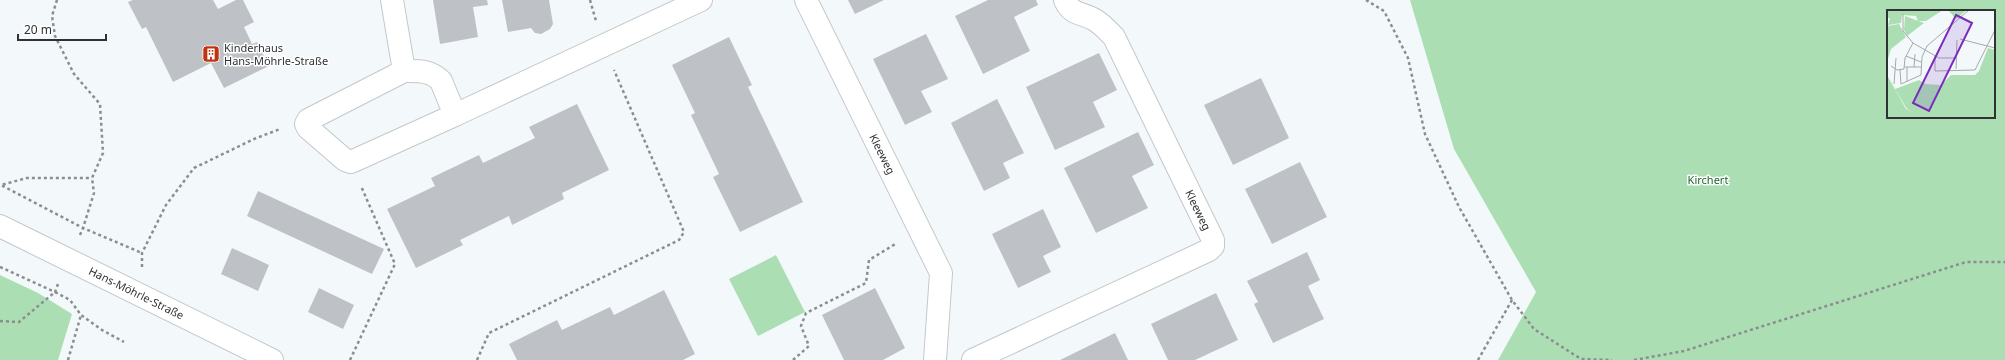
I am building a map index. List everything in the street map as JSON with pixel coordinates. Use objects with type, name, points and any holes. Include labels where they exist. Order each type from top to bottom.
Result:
[{"type":"street","points":[[392,0],[404,71]]},
{"type":"street","points":[[455,115],[441,81],[437,77],[424,71],[404,71],[308,120],[306,124],[308,128],[345,160],[351,162],[455,115],[701,0]]},
{"type":"street","name":"Kleeweg","points":[[806,0],[941,273],[935,360]]},
{"type":"street","name":"Kleeweg","points":[[973,360],[1209,250],[1213,246],[1213,240],[1114,37],[1105,26],[1094,19],[1076,13],[1069,8],[1065,0]]},
{"type":"street","name":"Hans-Möhrle-Straße","points":[[0,226],[272,360]]},
{"type":"path","points":[[0,321],[19,322],[55,292],[83,228],[94,193],[92,178],[103,153],[100,104],[74,74],[55,36],[52,16],[57,0]]},
{"type":"path","points":[[476,360],[489,333],[679,240],[684,232],[603,46],[590,0]]},
{"type":"path","points":[[1366,0],[1384,11],[1408,58],[1425,134],[1459,208],[1512,300],[1534,329],[1581,359],[1612,360]]},
{"type":"path","points":[[1,184],[83,228],[142,253],[166,205],[194,168],[273,130]]},
{"type":"path","points":[[350,360],[396,264],[351,162]]},
{"type":"path","points":[[1,184],[27,178],[92,178]]},
{"type":"path","points":[[793,360],[809,346],[801,326],[806,313],[866,283],[869,260],[884,250],[920,232]]},
{"type":"path","points":[[1634,360],[1684,351],[1966,262],[2005,262]]},
{"type":"path","points":[[0,267],[70,300],[81,315],[102,330],[124,342]]},
{"type":"path","points":[[1478,360],[1512,300]]},
{"type":"path","points":[[68,360],[81,315]]},
{"type":"green space","name":"Kirchert","points":[[1410,0],[2005,0],[2005,360],[1498,360],[1536,292],[1454,149]]},
{"type":"green space","points":[[776,255],[805,312],[758,336],[729,279]]},
{"type":"green space","points":[[0,275],[38,293],[72,314],[58,360],[0,360]]},
{"type":"building","name":"Kinderhaus Hans-Möhrle-Straße","points":[[133,0],[213,0],[218,9],[236,0],[243,0],[254,22],[244,27],[252,44],[257,42],[269,66],[224,88],[211,63],[173,82],[146,27],[142,29],[128,2]]},
{"type":"building","points":[[433,0],[487,0],[488,5],[473,7],[478,37],[440,44]]},
{"type":"building","points":[[502,0],[549,0],[553,24],[550,29],[541,34],[535,33],[531,28],[508,32]]},
{"type":"building","points":[[848,0],[884,0],[855,14]]},
{"type":"building","points":[[988,0],[1036,0],[1038,5],[1014,17],[1030,51],[983,74],[955,16]]},
{"type":"building","points":[[926,34],[948,79],[921,91],[932,112],[905,125],[873,59]]},
{"type":"building","points":[[729,37],[752,85],[748,87],[803,202],[740,232],[713,177],[719,174],[691,115],[695,113],[672,65]]},
{"type":"building","points":[[1099,53],[1117,90],[1093,102],[1105,127],[1055,150],[1026,87]]},
{"type":"building","points":[[1261,78],[1289,138],[1233,165],[1204,105]]},
{"type":"building","points":[[997,99],[1024,153],[1003,163],[1010,178],[984,191],[951,123]]},
{"type":"building","points":[[577,104],[609,170],[562,193],[564,199],[512,225],[509,216],[460,240],[463,245],[416,268],[387,209],[435,186],[431,178],[479,155],[483,163],[535,138],[529,127]]},
{"type":"building","points":[[1138,132],[1154,165],[1132,176],[1148,208],[1096,233],[1064,168]]},
{"type":"building","points":[[1300,162],[1327,217],[1272,244],[1245,189]]},
{"type":"building","points":[[258,191],[384,249],[372,274],[247,216]]},
{"type":"building","points":[[1043,209],[1061,247],[1043,256],[1051,272],[1018,288],[992,234]]},
{"type":"building","points":[[232,248],[269,265],[258,291],[221,274]]},
{"type":"building","points":[[1307,252],[1320,280],[1308,286],[1324,319],[1273,343],[1254,304],[1258,302],[1247,281]]},
{"type":"building","points":[[319,288],[354,305],[343,329],[308,312]]},
{"type":"building","points":[[875,288],[905,348],[883,360],[844,360],[822,315]]},
{"type":"building","points":[[664,290],[695,354],[683,360],[517,360],[509,344],[557,320],[562,330],[610,307],[614,315]]},
{"type":"building","points":[[1216,293],[1238,340],[1195,360],[1168,360],[1151,324]]},
{"type":"building","points":[[1115,333],[1128,360],[1060,360]]},
{"type":"place","name":"Kinderhaus Hans-Möhrle-Straße","points":[[211,54]]}]
